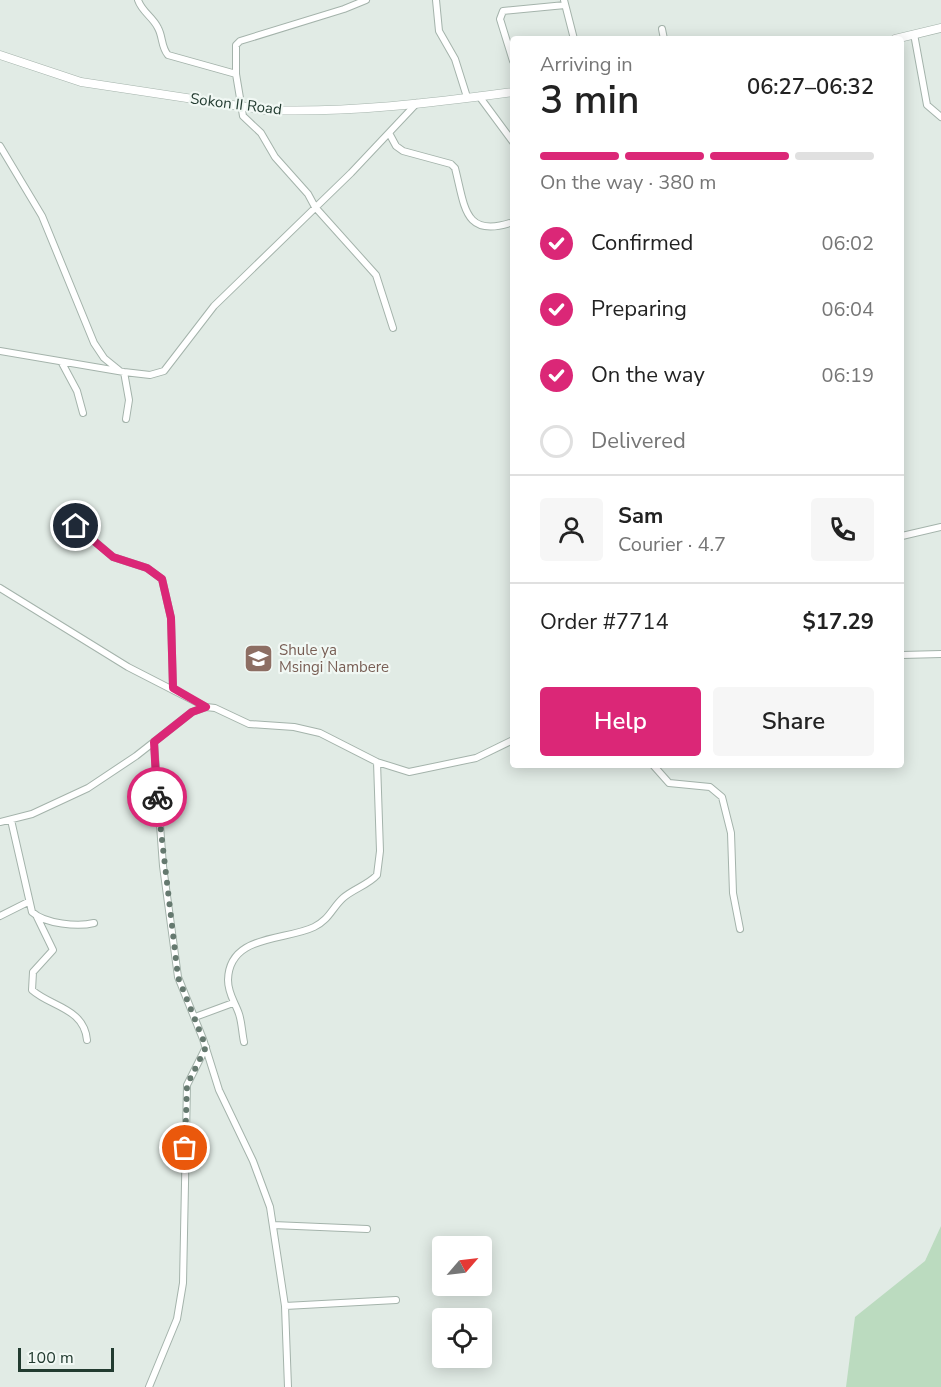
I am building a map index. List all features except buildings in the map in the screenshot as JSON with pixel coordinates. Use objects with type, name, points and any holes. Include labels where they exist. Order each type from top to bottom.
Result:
[{"type":"street","points":[[138,0],[143,11],[158,27],[163,49],[168,55],[236,74]]},
{"type":"street","points":[[366,0],[240,41],[236,45],[236,74],[245,119],[261,133],[272,152],[308,194],[315,207],[376,275],[393,328]]},
{"type":"street","points":[[436,0],[439,31],[455,59],[467,97]]},
{"type":"street","points":[[510,50],[501,19],[502,11],[564,2],[573,36]]},
{"type":"street","points":[[904,37],[941,28]]},
{"type":"street","points":[[662,29],[663,36]]},
{"type":"street","points":[[915,34],[927,105],[941,117]]},
{"type":"street","name":"Sokon II Road","points":[[0,55],[81,82],[241,106],[295,111],[417,103],[510,92]]},
{"type":"street","points":[[479,96],[510,138]]},
{"type":"street","points":[[0,351],[122,372],[150,375],[164,371],[214,306],[417,103]]},
{"type":"street","points":[[389,133],[396,146],[402,151],[451,164],[455,168],[467,212],[481,226],[489,229],[510,223]]},
{"type":"street","points":[[0,146],[42,216],[66,270],[85,327],[99,351],[122,372],[129,400],[126,419]]},
{"type":"street","points":[[62,363],[77,392],[83,413]]},
{"type":"street","points":[[76,526],[113,557],[147,568],[162,579],[171,618],[173,688]]},
{"type":"street","points":[[904,536],[941,527]]},
{"type":"street","points":[[0,588],[128,667],[173,688],[206,707],[215,708],[249,724],[294,727],[320,733],[377,762],[409,772],[420,772],[476,758],[510,741]]},
{"type":"street","points":[[904,655],[941,654]]},
{"type":"street","points":[[0,822],[32,814],[87,788],[154,742],[192,712],[206,707]]},
{"type":"street","points":[[154,742],[162,855],[178,977],[206,1047],[219,1090],[266,1191],[285,1306],[288,1387]]},
{"type":"street","points":[[244,1042],[240,1016],[233,1003],[228,978],[231,966],[242,950],[261,940],[302,932],[321,924],[343,898],[377,875],[380,851],[377,762]]},
{"type":"street","points":[[656,768],[669,783],[710,787],[722,797],[731,833],[733,894],[740,930]]},
{"type":"street","points":[[11,820],[28,902],[52,950],[33,972],[32,990],[61,1005],[82,1023],[87,1040]]},
{"type":"street","points":[[0,916],[28,902]]},
{"type":"street","points":[[37,917],[74,925],[94,923]]},
{"type":"street","points":[[195,1017],[233,1003]]},
{"type":"street","points":[[149,1387],[173,1336],[177,1319],[183,1283],[187,1085],[206,1047]]},
{"type":"street","points":[[273,1225],[367,1229]]},
{"type":"street","points":[[285,1306],[396,1300]]},
{"type":"green space","points":[[941,1226],[941,1387],[846,1387],[855,1317],[925,1261]]},
{"type":"way so far","points":[[157,797],[166,895],[178,977],[206,1047],[189,1076],[187,1085],[185,1148]]},
{"type":"place","name":"Shule ya Msingi Nambere","points":[[258,659]]},
{"type":"route","points":[[76,526],[113,557],[147,568],[162,579],[171,618],[173,688],[206,707],[192,712],[154,742],[157,797]]}]
